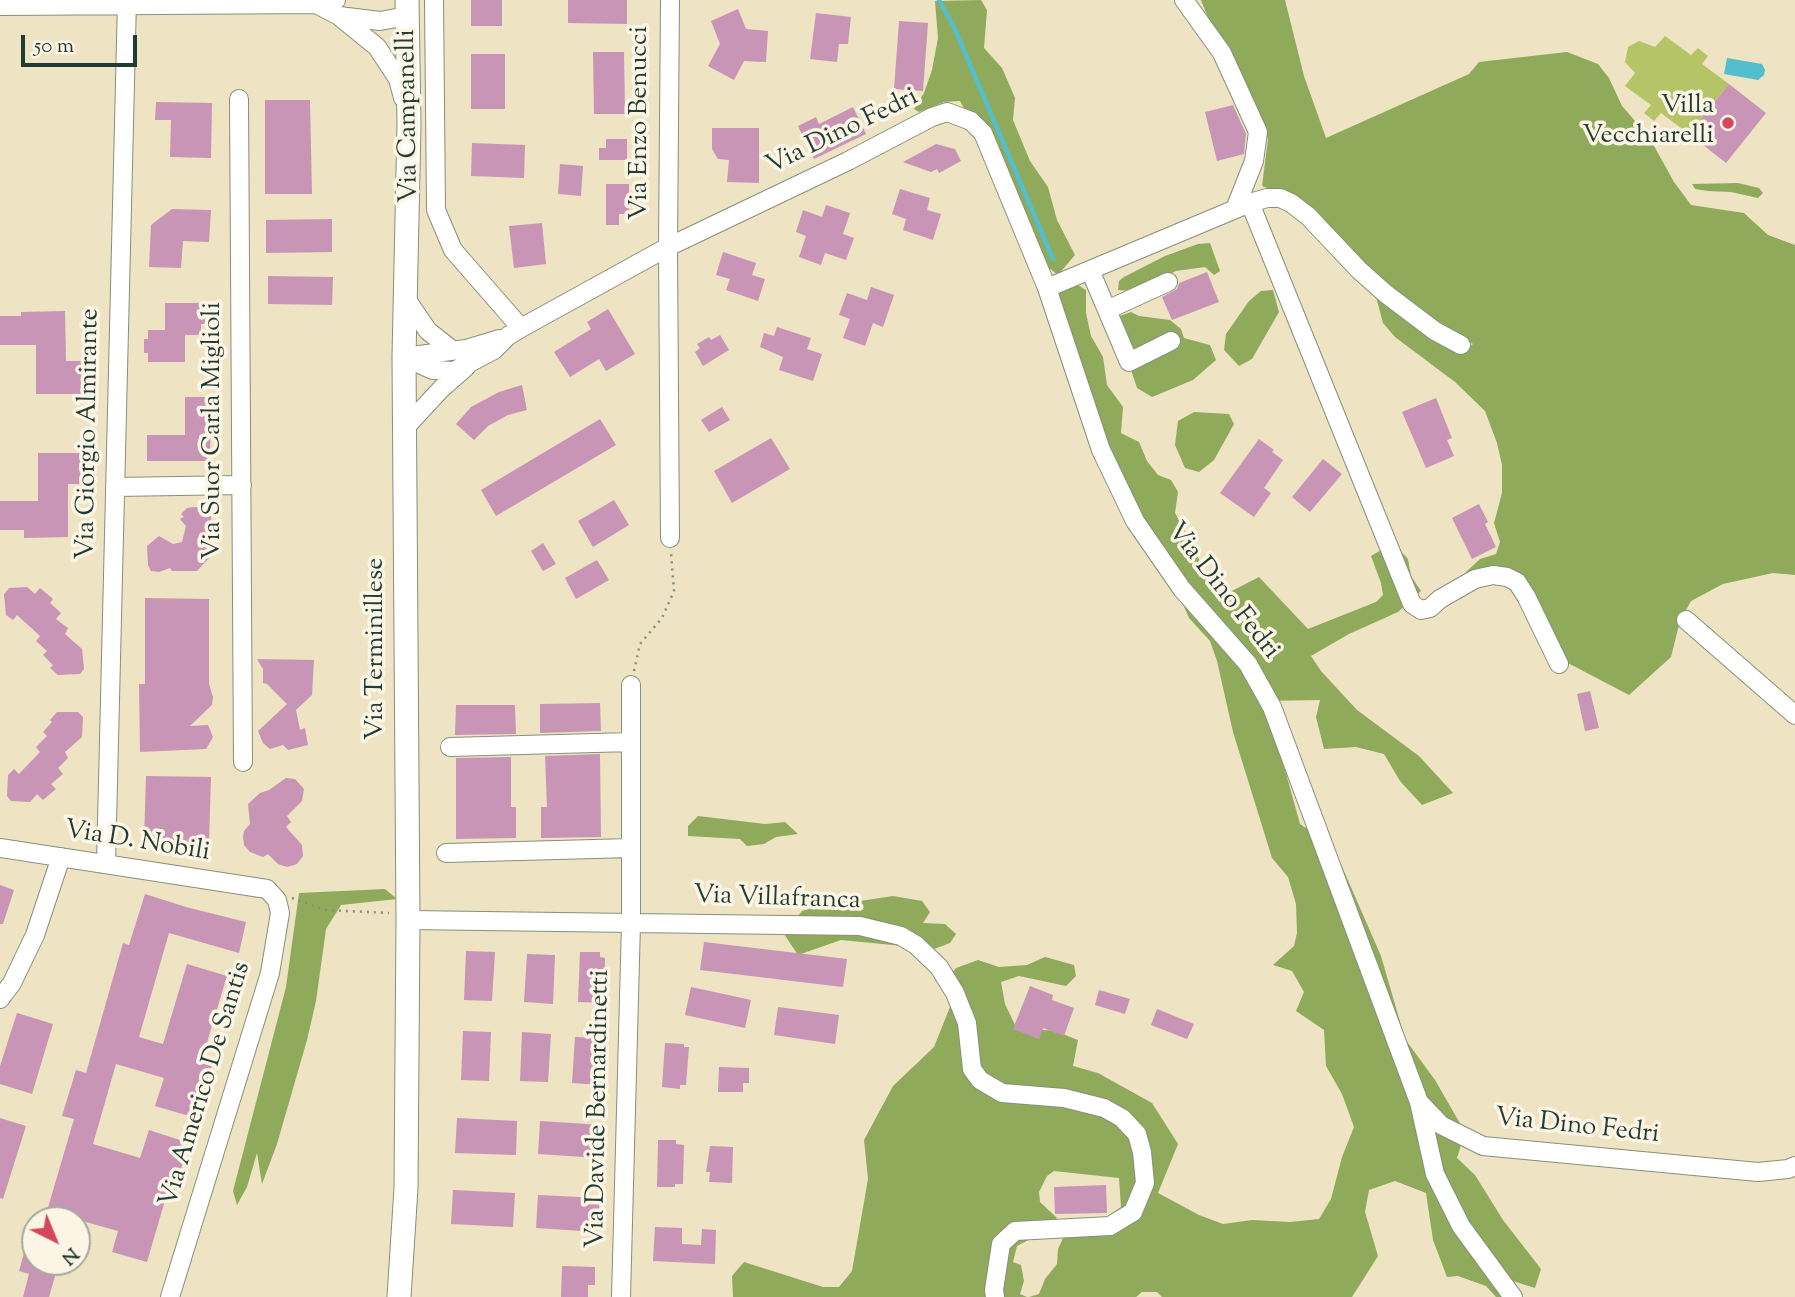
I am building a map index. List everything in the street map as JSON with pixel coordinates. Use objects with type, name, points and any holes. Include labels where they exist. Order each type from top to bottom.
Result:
[{"type":"main road","name":"Via Terminillese","points":[[399,1297],[406,1188],[408,920],[404,357],[409,125],[405,4]]},
{"type":"street","name":"Via Campanelli","points":[[434,0],[436,210],[453,250],[515,332]]},
{"type":"street","name":"Via Enzo Benucci","points":[[670,0],[670,538]]},
{"type":"street","points":[[1184,0],[1222,53],[1258,132],[1242,206],[1412,604],[1420,610],[1430,608],[1440,599],[1475,579],[1493,575],[1507,577],[1517,582],[1526,596],[1559,664]]},
{"type":"street","points":[[0,6],[127,3],[316,4],[380,21],[405,4]]},
{"type":"street","name":"Via Giorgio Almirante","points":[[106,864],[127,3]]},
{"type":"street","points":[[338,8],[390,65],[398,79],[409,125]]},
{"type":"street","name":"Via Suor Carla Miglioli","points":[[239,99],[243,762]]},
{"type":"street","name":"Via Dino Fedri","points":[[404,357],[466,349],[515,332],[668,247],[848,161],[932,117],[947,112],[971,121],[983,133],[1047,288],[1101,450],[1135,521],[1182,589],[1248,664],[1272,707],[1419,1102],[1441,1125],[1483,1146],[1759,1172],[1795,1166]]},
{"type":"street","points":[[1047,288],[1242,206],[1267,198],[1280,198],[1308,216],[1359,270],[1386,294],[1435,331],[1461,345]]},
{"type":"street","points":[[1090,270],[1129,362],[1171,341]]},
{"type":"street","points":[[1107,310],[1168,282]]},
{"type":"street","points":[[405,297],[428,331],[451,349]]},
{"type":"street","name":"Via Dino Fedri","points":[[404,357],[433,370],[454,371],[494,350],[515,332]]},
{"type":"street","name":"Via Dino Fedri","points":[[404,429],[468,365]]},
{"type":"street","points":[[116,487],[242,485]]},
{"type":"street","points":[[1686,620],[1795,715]]},
{"type":"street","name":"Via Davide Bernardinetti","points":[[621,1297],[631,923],[631,685]]},
{"type":"street","points":[[450,747],[631,741]]},
{"type":"street","name":"Via D. Nobili","points":[[0,848],[267,889]]},
{"type":"street","points":[[446,853],[631,848]]},
{"type":"street","points":[[0,999],[12,984],[34,934],[61,857]]},
{"type":"street","name":"Via Americo De Santis","points":[[170,1297],[270,973],[280,913],[277,900],[267,889]]},
{"type":"street","name":"Via Villafranca","points":[[408,920],[860,926],[901,936],[916,945],[939,967],[955,993],[967,1023],[972,1069],[980,1080],[1002,1093],[1064,1098],[1104,1108],[1122,1118],[1137,1134],[1142,1152],[1145,1183],[1133,1212],[1110,1226],[1015,1231],[1001,1244],[993,1290],[995,1297]]},
{"type":"street","points":[[1419,1102],[1435,1174],[1461,1226],[1513,1297]]},
{"type":"path","points":[[631,685],[640,644],[662,618],[674,591],[670,538]]},
{"type":"path","points":[[267,889],[326,910],[388,912],[408,920]]},
{"type":"green space","points":[[981,0],[987,10],[984,48],[1002,68],[1015,98],[1013,120],[1030,161],[1048,187],[1057,220],[1075,255],[1058,275],[1049,268],[960,101],[944,102],[919,112],[914,109],[924,93],[932,70],[938,38],[935,1]]},
{"type":"green space","points":[[1201,0],[1285,0],[1304,76],[1326,138],[1469,74],[1479,62],[1567,52],[1598,64],[1609,78],[1622,106],[1649,137],[1674,182],[1691,205],[1744,213],[1768,235],[1795,245],[1795,575],[1773,573],[1723,584],[1691,601],[1680,621],[1671,657],[1629,695],[1566,662],[1524,584],[1466,572],[1480,559],[1496,554],[1500,542],[1494,523],[1502,493],[1502,465],[1497,443],[1485,411],[1455,382],[1395,337],[1383,323],[1375,293],[1466,349],[1473,344],[1439,326],[1377,277],[1282,194],[1262,186],[1268,139],[1222,53]]},
{"type":"green space","points":[[1665,36],[1691,55],[1698,48],[1708,56],[1702,64],[1729,84],[1689,134],[1661,113],[1654,121],[1644,113],[1651,105],[1625,86],[1635,73],[1625,62],[1628,47],[1639,41],[1655,47]]},
{"type":"green space","points":[[1738,183],[1759,188],[1763,193],[1758,198],[1731,192],[1695,189],[1692,184]]},
{"type":"green space","points":[[1210,243],[1220,271],[1214,275],[1205,267],[1176,271],[1135,291],[1118,290],[1119,281],[1124,277],[1165,256],[1198,244]]},
{"type":"green space","points":[[1076,284],[1086,290],[1086,313],[1091,336],[1103,357],[1107,385],[1123,407],[1121,433],[1139,442],[1147,461],[1158,475],[1171,480],[1178,492],[1175,513],[1196,551],[1205,576],[1226,594],[1259,577],[1308,629],[1376,602],[1383,595],[1371,556],[1393,543],[1408,559],[1411,576],[1421,591],[1398,612],[1349,634],[1311,656],[1321,671],[1357,710],[1419,756],[1453,793],[1422,805],[1400,781],[1384,754],[1356,747],[1324,749],[1316,717],[1320,700],[1266,701],[1300,824],[1333,846],[1381,956],[1405,1039],[1435,1080],[1465,1132],[1457,1158],[1475,1175],[1503,1220],[1541,1269],[1535,1288],[1500,1277],[1513,1297],[1496,1297],[1486,1286],[1458,1276],[1447,1277],[1433,1240],[1426,1193],[1395,1181],[1369,1190],[1365,1212],[1378,1256],[1352,1297],[1162,1297],[1157,1292],[1142,1292],[1136,1297],[1029,1297],[1039,1294],[1045,1279],[1057,1264],[1058,1249],[1064,1236],[1105,1218],[1121,1207],[1119,1178],[1054,1171],[1047,1176],[1039,1192],[1040,1202],[1057,1218],[1042,1233],[1017,1246],[1013,1262],[1021,1265],[1024,1281],[1020,1294],[1027,1297],[733,1297],[732,1276],[744,1262],[823,1287],[839,1287],[852,1271],[868,1179],[864,1140],[893,1086],[934,1047],[950,1007],[950,976],[956,968],[978,960],[999,967],[1027,965],[1045,957],[1074,965],[1076,976],[1066,986],[1019,976],[1001,982],[1005,1004],[1016,1027],[1055,1031],[1078,1040],[1073,1066],[1098,1073],[1152,1103],[1178,1144],[1158,1193],[1199,1215],[1223,1224],[1252,1220],[1290,1222],[1319,1219],[1331,1199],[1342,1157],[1354,1127],[1342,1094],[1326,1066],[1324,1030],[1296,1011],[1304,992],[1292,971],[1273,965],[1294,946],[1297,933],[1296,904],[1288,877],[1272,858],[1233,732],[1210,641],[1189,618],[1142,521],[1114,499],[1052,297]]},
{"type":"green space","points":[[1273,290],[1279,312],[1252,359],[1239,366],[1224,350],[1226,334],[1249,301],[1261,291]]},
{"type":"green space","points":[[1131,312],[1139,316],[1170,320],[1181,329],[1184,338],[1210,345],[1216,360],[1193,380],[1152,397],[1137,388],[1114,318]]},
{"type":"green space","points":[[1194,412],[1229,414],[1234,424],[1214,460],[1199,472],[1185,468],[1175,445],[1178,421]]},
{"type":"green space","points":[[698,816],[765,824],[785,822],[798,834],[776,837],[764,844],[747,846],[740,839],[688,836],[688,826]]},
{"type":"green space","points":[[385,889],[397,899],[341,905],[326,929],[316,1001],[277,1144],[262,1184],[257,1153],[247,1187],[237,1205],[233,1191],[286,987],[299,893]]},
{"type":"green space","points":[[893,896],[922,901],[930,912],[923,923],[945,924],[956,934],[950,943],[934,949],[841,940],[798,955],[784,934],[802,911],[836,901],[854,902]]},
{"type":"water","points":[[1727,58],[1762,64],[1764,75],[1758,80],[1724,74]]},
{"type":"building","points":[[471,0],[502,0],[502,26],[471,26]]},
{"type":"building","points":[[568,0],[627,0],[627,24],[568,23]]},
{"type":"building","points":[[738,9],[746,29],[768,31],[766,62],[744,61],[734,80],[708,66],[720,44],[711,21]]},
{"type":"building","points":[[816,13],[851,17],[848,44],[839,44],[837,62],[810,59]]},
{"type":"building","points":[[899,21],[928,23],[923,91],[894,89]]},
{"type":"building","points":[[593,52],[624,52],[625,114],[594,114]]},
{"type":"building","points":[[471,54],[505,54],[505,109],[471,109]]},
{"type":"building","name":"Villa Vecchiarelli","points":[[1729,84],[1766,113],[1726,163],[1689,134]]},
{"type":"building","points":[[265,100],[310,100],[312,194],[265,194]]},
{"type":"building","points":[[156,102],[212,103],[211,158],[170,157],[171,120],[155,120]]},
{"type":"building","points":[[1233,105],[1246,134],[1244,154],[1217,161],[1205,112]]},
{"type":"building","points":[[853,107],[866,134],[814,159],[798,126],[816,117],[819,124]]},
{"type":"building","points":[[712,128],[759,128],[759,183],[727,182],[729,160],[718,159],[712,149]]},
{"type":"building","points":[[606,139],[627,139],[627,160],[599,160],[599,148],[606,148]]},
{"type":"building","points":[[472,143],[525,145],[524,178],[471,176]]},
{"type":"building","points":[[936,144],[955,149],[961,161],[939,173],[937,169],[931,172],[903,162]]},
{"type":"building","points":[[560,164],[583,166],[581,196],[558,194]]},
{"type":"building","points":[[606,184],[629,184],[629,214],[619,214],[619,225],[606,225]]},
{"type":"building","points":[[900,189],[930,198],[927,210],[941,214],[933,240],[903,230],[906,219],[892,214]]},
{"type":"building","points":[[826,205],[850,213],[843,234],[854,238],[846,260],[825,253],[821,265],[799,257],[806,236],[796,232],[803,210],[822,217]]},
{"type":"building","points":[[172,209],[211,210],[209,242],[183,241],[181,268],[149,267],[151,225]]},
{"type":"building","points":[[332,219],[332,252],[266,253],[266,220]]},
{"type":"building","points":[[542,223],[546,264],[514,268],[509,226]]},
{"type":"building","points":[[723,252],[756,263],[752,275],[765,279],[758,301],[726,290],[730,279],[716,275]]},
{"type":"building","points":[[1207,272],[1219,302],[1172,320],[1162,297],[1177,289],[1179,283]]},
{"type":"building","points":[[268,276],[333,277],[332,305],[268,304]]},
{"type":"building","points":[[871,287],[894,295],[883,327],[873,323],[865,346],[843,338],[850,319],[839,315],[847,293],[867,300]]},
{"type":"building","points":[[165,303],[200,303],[200,311],[205,311],[205,324],[201,324],[201,335],[185,335],[185,362],[148,362],[148,353],[144,353],[144,339],[148,339],[148,330],[165,330]]},
{"type":"building","points":[[608,309],[635,354],[606,371],[599,359],[570,377],[554,352],[591,329],[587,322]]},
{"type":"building","points":[[65,311],[66,361],[81,361],[81,394],[36,394],[36,345],[0,345],[0,316],[21,316],[21,312]]},
{"type":"building","points":[[777,327],[811,338],[807,349],[822,354],[813,381],[779,370],[783,357],[760,347],[764,333],[774,336]]},
{"type":"building","points":[[720,335],[729,350],[703,366],[695,352],[700,348],[697,344],[709,337],[711,340]]},
{"type":"building","points":[[522,385],[527,410],[508,415],[488,426],[474,440],[456,424],[471,407],[499,392]]},
{"type":"building","points":[[185,397],[211,397],[210,461],[147,461],[147,435],[185,435]]},
{"type":"building","points":[[1436,398],[1452,438],[1447,440],[1454,456],[1426,468],[1402,412]]},
{"type":"building","points":[[722,407],[730,420],[709,432],[701,420]]},
{"type":"building","points":[[600,419],[616,445],[496,516],[481,490]]},
{"type":"building","points":[[771,438],[790,469],[732,503],[714,471]]},
{"type":"building","points":[[1259,439],[1283,460],[1264,488],[1271,493],[1254,517],[1220,493]]},
{"type":"building","points":[[38,453],[83,453],[83,484],[68,484],[68,537],[24,538],[24,530],[0,530],[0,501],[38,501]]},
{"type":"building","points":[[1323,459],[1342,474],[1310,512],[1292,497]]},
{"type":"building","points":[[614,500],[629,525],[593,547],[578,521]]},
{"type":"building","points":[[1479,504],[1496,547],[1472,559],[1452,518]]},
{"type":"building","points":[[187,508],[204,508],[212,515],[209,528],[212,531],[212,555],[197,571],[172,571],[170,568],[159,572],[151,571],[147,546],[159,536],[173,544],[182,542],[186,526],[180,519],[184,517],[181,514]]},
{"type":"building","points":[[543,543],[556,564],[543,571],[531,551]]},
{"type":"building","points":[[597,560],[609,580],[576,599],[565,578]]},
{"type":"building","points":[[27,587],[35,594],[40,588],[53,599],[50,603],[61,613],[56,619],[68,628],[65,634],[82,649],[84,669],[80,674],[58,675],[50,668],[53,665],[43,655],[47,651],[36,641],[40,636],[17,615],[13,620],[6,615],[4,594],[9,588]]},
{"type":"building","points":[[145,598],[209,599],[209,684],[213,697],[212,705],[190,726],[208,725],[213,737],[206,749],[140,752],[139,684],[145,684]]},
{"type":"building","points":[[257,659],[314,660],[312,695],[296,710],[300,730],[305,728],[308,745],[288,750],[283,745],[270,749],[263,743],[258,731],[287,704],[263,683],[263,669]]},
{"type":"building","points":[[1590,691],[1599,728],[1585,731],[1577,694]]},
{"type":"building","points":[[600,703],[601,731],[540,733],[540,704]]},
{"type":"building","points":[[456,705],[515,705],[516,734],[455,735]]},
{"type":"building","points":[[57,712],[78,712],[83,717],[82,737],[65,752],[68,758],[58,768],[63,774],[51,784],[56,789],[43,800],[37,794],[30,802],[11,801],[7,796],[8,775],[14,769],[19,774],[40,752],[36,747],[47,736],[43,732]]},
{"type":"building","points":[[600,754],[601,837],[541,838],[541,807],[547,807],[545,756]]},
{"type":"building","points":[[511,757],[511,807],[516,807],[516,838],[456,839],[456,758]]},
{"type":"building","points":[[146,776],[211,777],[209,843],[144,840]]},
{"type":"building","points":[[286,778],[295,779],[304,789],[302,801],[287,816],[291,822],[286,827],[302,845],[303,856],[297,864],[287,867],[278,864],[268,854],[263,857],[250,852],[244,845],[243,837],[250,824],[248,804],[260,793]]},
{"type":"building","points":[[0,885],[14,890],[3,924],[0,924]]},
{"type":"building","points":[[145,894],[246,922],[239,953],[169,933],[139,1037],[163,1044],[187,964],[227,976],[202,1059],[213,1062],[196,1118],[155,1106],[164,1078],[116,1064],[93,1144],[140,1158],[149,1130],[189,1143],[172,1199],[166,1197],[147,1262],[112,1252],[118,1231],[91,1223],[91,1206],[48,1206],[74,1119],[62,1116],[76,1070],[86,1073],[123,943],[129,945]]},
{"type":"building","points":[[704,942],[847,959],[843,987],[700,970]]},
{"type":"building","points":[[466,951],[495,952],[492,1001],[464,1000]]},
{"type":"building","points":[[580,952],[600,952],[600,957],[605,958],[604,1003],[578,1002]]},
{"type":"building","points":[[527,954],[555,955],[553,1004],[524,1002]]},
{"type":"building","points":[[1030,986],[1053,995],[1052,1000],[1074,1008],[1064,1036],[1043,1028],[1039,1039],[1013,1029]]},
{"type":"building","points":[[691,987],[751,1000],[745,1028],[685,1015]]},
{"type":"building","points":[[1099,990],[1130,999],[1125,1014],[1095,1005]]},
{"type":"building","points":[[778,1007],[839,1015],[835,1044],[774,1035]]},
{"type":"building","points":[[1157,1009],[1194,1024],[1187,1039],[1151,1025]]},
{"type":"building","points":[[17,1013],[53,1024],[32,1094],[0,1084],[0,1066]]},
{"type":"building","points":[[463,1031],[491,1032],[489,1081],[461,1080]]},
{"type":"building","points":[[522,1032],[551,1034],[548,1082],[520,1081]]},
{"type":"building","points":[[575,1037],[604,1038],[602,1085],[572,1083]]},
{"type":"building","points":[[665,1043],[684,1044],[684,1047],[689,1047],[686,1085],[680,1085],[680,1089],[662,1087]]},
{"type":"building","points":[[719,1067],[749,1068],[749,1083],[743,1083],[743,1092],[718,1092]]},
{"type":"building","points":[[0,1118],[26,1126],[3,1199],[0,1198]]},
{"type":"building","points":[[457,1118],[517,1121],[516,1155],[455,1153]]},
{"type":"building","points":[[540,1121],[602,1125],[599,1158],[538,1154]]},
{"type":"building","points":[[658,1140],[676,1140],[676,1144],[684,1145],[683,1184],[657,1187]]},
{"type":"building","points":[[710,1146],[733,1147],[732,1183],[709,1182],[710,1172],[706,1172]]},
{"type":"building","points":[[1106,1185],[1107,1213],[1055,1214],[1054,1187]]},
{"type":"building","points":[[453,1190],[515,1193],[513,1227],[451,1224]]},
{"type":"building","points":[[538,1195],[600,1198],[597,1232],[536,1228]]},
{"type":"building","points":[[655,1227],[682,1228],[682,1244],[701,1245],[702,1229],[716,1230],[715,1264],[653,1261]]},
{"type":"building","points":[[562,1266],[595,1267],[595,1285],[588,1285],[588,1297],[561,1297]]},
{"type":"building","points":[[28,1276],[55,1276],[49,1297],[23,1297]]},
{"type":"waterway","points":[[939,0],[954,27],[1053,259]]},
{"type":"place","name":"Villa Vecchiarelli","points":[[1728,123]]}]
